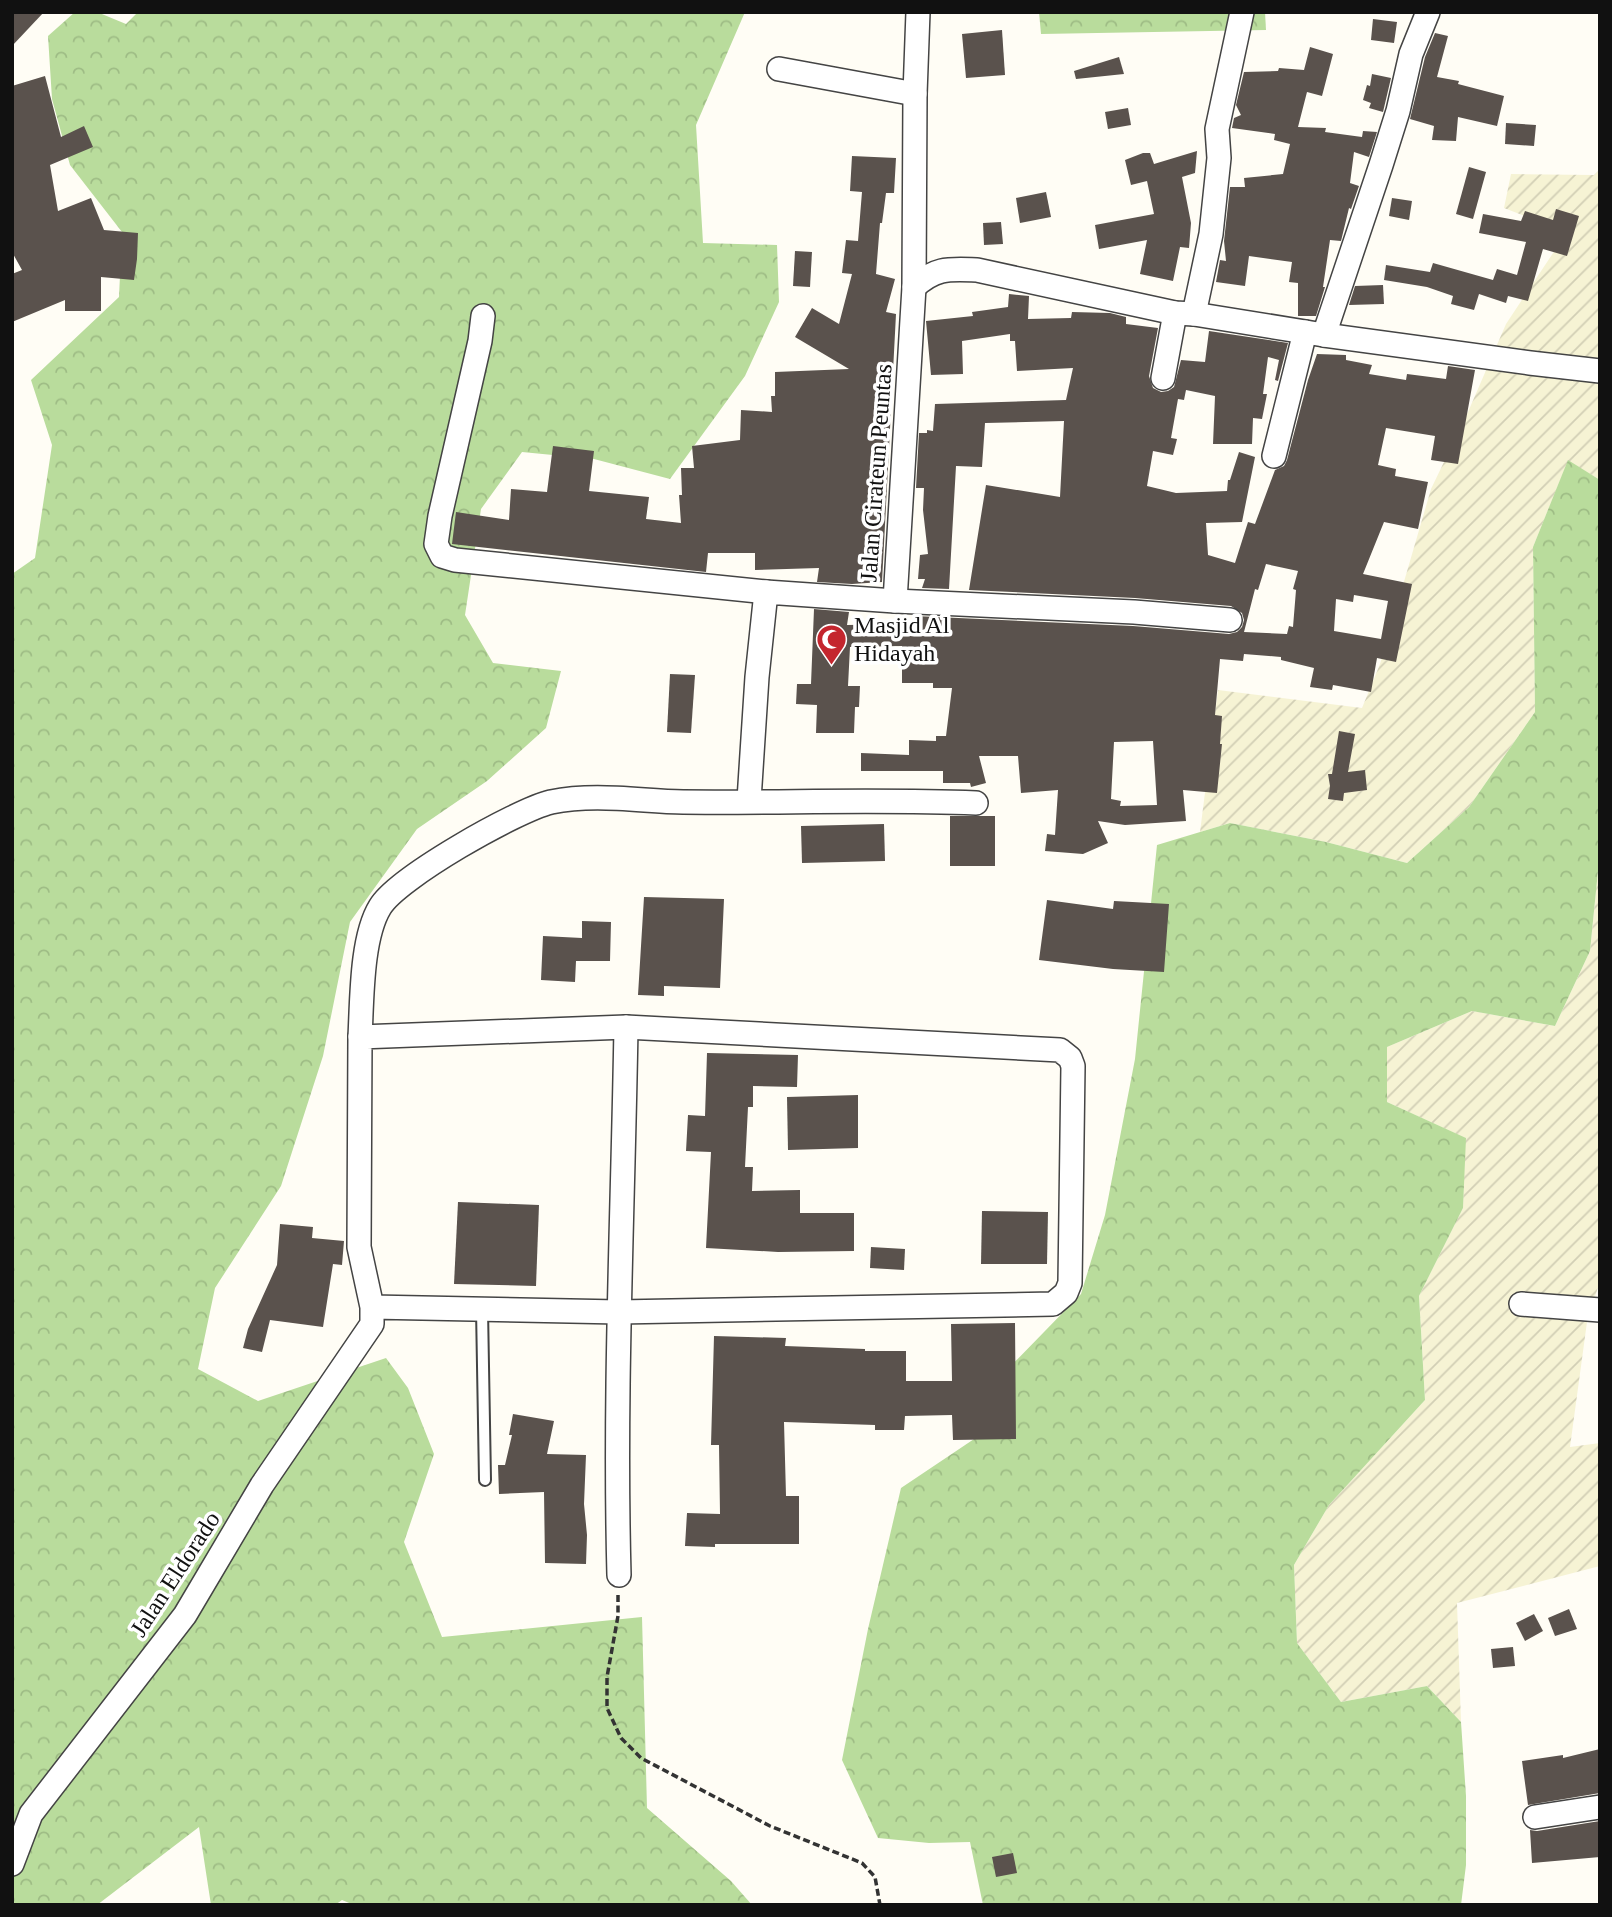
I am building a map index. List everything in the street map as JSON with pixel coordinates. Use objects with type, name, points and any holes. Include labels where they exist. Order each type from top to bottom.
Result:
[{"type":"street","name":"Jalan Cirateun Peuntas","points":[[918,12],[914,286],[895,601],[1134,612],[1230,620]]},
{"type":"street","points":[[1163,378],[1210,234],[1219,158],[1217,129],[1241,12]]},
{"type":"street","points":[[1275,456],[1315,333],[1381,165],[1398,111],[1411,54],[1428,12]]},
{"type":"street","points":[[779,69],[915,94]]},
{"type":"street","points":[[914,286],[927,275],[947,269],[977,270],[1185,314],[1600,371]]},
{"type":"street","points":[[483,316],[480,341],[440,516],[436,544],[442,556],[455,560],[766,592],[895,601]]},
{"type":"street","points":[[749,800],[766,592]]},
{"type":"street","points":[[360,1037],[626,1027],[1060,1050],[1070,1058],[1073,1066],[1070,1283],[1060,1300],[1045,1305],[619,1312],[372,1307],[359,1247],[360,1037],[362,991],[370,934],[380,907],[415,874],[523,811],[551,802],[585,798],[683,802],[892,800],[976,803]]},
{"type":"street","points":[[619,1575],[619,1312],[626,1027]]},
{"type":"street","points":[[1521,1304],[1600,1310]]},
{"type":"street","name":"Jalan Eldorado","points":[[12,1864],[31,1814],[185,1615],[262,1485],[372,1324],[372,1307]]},
{"type":"street","points":[[1535,1817],[1600,1807]]},
{"type":"lane","points":[[482,1309],[485,1480]]},
{"type":"path","points":[[619,1575],[618,1616],[607,1677],[607,1708],[621,1738],[640,1758],[770,1826],[862,1863],[875,1877],[880,1905]]},
{"type":"shaded area","points":[[1600,169],[1600,480],[1568,461],[1533,547],[1535,712],[1469,807],[1407,863],[1326,842],[1230,823],[1200,832],[1218,690],[1362,708],[1380,664],[1431,489],[1506,324],[1567,232],[1504,208],[1511,174],[1594,175]]},
{"type":"shaded area","points":[[1600,851],[1600,1281],[1587,1322],[1570,1447],[1600,1443],[1600,1566],[1457,1603],[1461,1722],[1427,1686],[1341,1702],[1297,1643],[1294,1565],[1329,1505],[1425,1400],[1419,1296],[1463,1208],[1465,1138],[1387,1102],[1387,1047],[1472,1011],[1555,1026],[1590,951]]},
{"type":"green space","points":[[75,12],[97,12],[126,24],[138,12],[745,12],[696,125],[703,243],[777,245],[779,302],[745,376],[670,479],[594,459],[522,452],[481,509],[465,615],[493,663],[561,671],[546,728],[487,781],[417,829],[350,922],[323,1056],[281,1186],[215,1288],[198,1369],[258,1401],[386,1358],[408,1388],[434,1454],[404,1542],[442,1637],[642,1617],[647,1808],[731,1881],[752,1905],[354,1905],[342,1900],[335,1905],[211,1905],[199,1827],[97,1905],[12,1905],[12,574],[35,558],[52,445],[31,380],[119,297],[122,232],[70,165],[52,99],[48,36]]},
{"type":"green space","points":[[1039,12],[1265,12],[1266,30],[1041,34]]},
{"type":"green space","points":[[1568,460],[1600,480],[1600,851],[1590,951],[1555,1026],[1472,1011],[1387,1047],[1387,1102],[1466,1138],[1463,1208],[1419,1296],[1425,1400],[1329,1505],[1294,1565],[1297,1643],[1341,1702],[1427,1686],[1461,1722],[1466,1796],[1466,1865],[1461,1905],[983,1905],[970,1842],[929,1843],[878,1838],[842,1760],[868,1629],[901,1488],[986,1431],[1003,1374],[1081,1294],[1105,1215],[1135,1059],[1157,845],[1230,823],[1326,842],[1407,863],[1469,807],[1535,712],[1533,547]]},
{"type":"building","points":[[12,12],[44,12],[12,46]]},
{"type":"building","points":[[1373,19],[1397,22],[1394,43],[1371,40]]},
{"type":"building","points":[[1002,30],[1005,75],[966,78],[962,34]]},
{"type":"building","points":[[1435,33],[1448,36],[1437,77],[1459,81],[1458,84],[1504,96],[1497,126],[1458,117],[1456,141],[1432,140],[1434,126],[1410,119],[1425,57]]},
{"type":"building","points":[[1310,47],[1333,54],[1322,96],[1307,92],[1298,127],[1326,128],[1325,132],[1362,137],[1363,131],[1377,132],[1369,157],[1354,152],[1350,183],[1359,186],[1351,209],[1349,208],[1341,241],[1330,240],[1325,287],[1316,316],[1298,316],[1298,283],[1289,282],[1292,262],[1249,256],[1245,286],[1216,282],[1220,260],[1226,261],[1224,241],[1230,187],[1245,187],[1244,178],[1283,174],[1290,144],[1274,140],[1275,134],[1232,128],[1234,118],[1241,115],[1236,105],[1244,72],[1278,71],[1279,68],[1304,70]]},
{"type":"building","points":[[1119,57],[1124,74],[1076,79],[1074,71]]},
{"type":"building","points":[[1372,74],[1391,78],[1383,112],[1369,108],[1371,103],[1363,100]]},
{"type":"building","points":[[45,76],[61,137],[84,126],[93,147],[50,165],[58,211],[91,198],[104,230],[138,233],[137,259],[134,280],[101,277],[101,311],[65,311],[65,300],[12,322],[12,274],[22,270],[12,252],[12,86]]},
{"type":"building","points":[[1128,108],[1131,125],[1108,129],[1105,112]]},
{"type":"building","points":[[1506,123],[1536,125],[1534,146],[1505,144]]},
{"type":"building","points":[[1197,151],[1195,173],[1182,177],[1191,223],[1189,248],[1180,247],[1173,281],[1140,274],[1147,240],[1099,249],[1095,225],[1154,214],[1147,181],[1131,185],[1125,160],[1150,153],[1154,164]]},
{"type":"building","points":[[852,156],[896,158],[894,193],[886,193],[880,223],[876,274],[895,279],[886,312],[896,314],[882,582],[817,582],[819,568],[755,570],[755,553],[708,553],[706,572],[452,544],[456,512],[509,520],[511,489],[547,492],[553,446],[594,451],[589,491],[649,497],[646,519],[681,523],[681,468],[694,468],[692,446],[740,440],[741,410],[772,412],[771,396],[775,396],[775,372],[849,369],[795,337],[812,308],[839,324],[852,274],[842,273],[846,240],[858,241],[862,192],[850,191]]},
{"type":"building","points":[[1469,167],[1486,172],[1473,219],[1456,214]]},
{"type":"building","points":[[1046,192],[1051,217],[1020,223],[1016,198]]},
{"type":"building","points":[[1392,198],[1412,201],[1409,220],[1389,216]]},
{"type":"building","points":[[1556,209],[1579,216],[1567,256],[1543,249],[1528,301],[1508,296],[1506,303],[1479,294],[1474,310],[1451,304],[1453,296],[1427,287],[1384,280],[1386,265],[1430,272],[1433,263],[1493,280],[1497,269],[1517,275],[1526,242],[1479,233],[1483,214],[1521,221],[1525,211],[1553,220]]},
{"type":"building","points":[[1001,222],[1003,244],[984,245],[983,223]]},
{"type":"building","points":[[795,251],[812,252],[810,287],[793,286]]},
{"type":"building","points":[[1383,285],[1384,304],[1349,305],[1355,286]]},
{"type":"building","points":[[1009,294],[1029,296],[1028,319],[1071,318],[1072,312],[1110,313],[1126,317],[1126,324],[1158,328],[1149,376],[1153,388],[1161,392],[1174,387],[1181,360],[1205,362],[1209,331],[1288,343],[1278,381],[1275,380],[1279,360],[1268,357],[1263,394],[1267,394],[1262,419],[1253,418],[1252,444],[1213,444],[1215,396],[1186,390],[1184,400],[1178,399],[1171,438],[1177,439],[1173,455],[1153,451],[1147,486],[1176,493],[1227,491],[1228,480],[1239,452],[1255,457],[1242,522],[1206,523],[1208,555],[1235,563],[1248,522],[1255,524],[1275,470],[1284,466],[1287,460],[1317,354],[1346,355],[1346,360],[1372,365],[1369,374],[1406,380],[1407,374],[1446,379],[1448,366],[1475,370],[1458,464],[1431,460],[1435,436],[1386,428],[1378,465],[1396,469],[1395,476],[1428,482],[1418,529],[1384,522],[1363,574],[1412,584],[1396,662],[1377,658],[1371,692],[1333,685],[1332,690],[1310,687],[1314,668],[1281,660],[1281,657],[1244,654],[1243,661],[1220,659],[1215,715],[1222,716],[1222,744],[1217,793],[1183,790],[1186,821],[1125,825],[1098,821],[1108,843],[1083,854],[1045,851],[1047,834],[1055,835],[1058,790],[1021,793],[1018,756],[979,756],[986,783],[971,787],[970,783],[943,783],[943,771],[861,771],[861,753],[909,755],[909,740],[936,741],[936,736],[946,736],[952,688],[933,688],[933,683],[902,683],[902,646],[850,647],[848,686],[860,686],[859,707],[855,707],[854,733],[816,733],[817,705],[796,704],[797,684],[811,684],[814,609],[849,612],[847,625],[908,624],[908,628],[915,627],[915,616],[1133,626],[1229,634],[1242,627],[1242,613],[1231,606],[1135,598],[969,590],[986,485],[1060,497],[1064,421],[985,423],[982,467],[956,466],[949,589],[922,588],[925,579],[918,579],[920,555],[928,554],[923,510],[924,488],[916,488],[919,433],[933,431],[935,404],[1066,400],[1073,368],[1017,371],[1015,341],[1010,341],[1010,334],[962,341],[963,374],[931,375],[926,321],[973,316],[972,312],[1008,307]],"holes":[[[1266,564],[1298,571],[1293,589],[1296,590],[1293,627],[1289,626],[1287,634],[1244,632],[1255,589],[1258,590]],[[1354,595],[1388,601],[1381,639],[1334,631],[1336,599],[1353,602]],[[1153,741],[1157,805],[1120,806],[1121,801],[1111,799],[1114,742]]]},
{"type":"building","points":[[670,674],[695,675],[691,733],[667,732]]},
{"type":"building","points":[[1339,731],[1355,734],[1348,772],[1365,770],[1367,790],[1344,793],[1343,801],[1328,799],[1328,774],[1332,774]]},
{"type":"building","points":[[950,816],[995,816],[995,866],[950,866]]},
{"type":"building","points":[[884,824],[885,861],[802,863],[801,826]]},
{"type":"building","points":[[644,897],[724,899],[720,988],[664,986],[664,996],[638,995]]},
{"type":"building","points":[[1047,900],[1113,909],[1114,901],[1169,904],[1164,972],[1039,960]]},
{"type":"building","points":[[582,921],[611,922],[610,961],[576,961],[575,982],[541,980],[543,936],[582,938]]},
{"type":"building","points":[[707,1053],[798,1055],[797,1087],[753,1086],[753,1107],[748,1107],[745,1167],[753,1167],[752,1191],[800,1190],[800,1213],[854,1213],[854,1251],[778,1252],[706,1248],[711,1152],[686,1151],[688,1115],[705,1116]]},
{"type":"building","points":[[858,1095],[858,1148],[788,1150],[787,1097]]},
{"type":"building","points":[[458,1202],[539,1205],[536,1286],[454,1284]]},
{"type":"building","points":[[982,1211],[1048,1212],[1047,1264],[981,1264]]},
{"type":"building","points":[[280,1224],[313,1227],[312,1238],[344,1241],[342,1265],[333,1264],[323,1327],[270,1320],[262,1352],[243,1348],[248,1329],[277,1265]]},
{"type":"building","points":[[871,1247],[905,1249],[904,1270],[870,1268]]},
{"type":"building","points":[[1015,1323],[1016,1439],[953,1440],[952,1415],[905,1416],[904,1430],[875,1430],[875,1425],[784,1422],[786,1496],[799,1496],[799,1544],[685,1546],[687,1513],[720,1514],[719,1445],[711,1445],[714,1336],[786,1338],[785,1346],[906,1351],[906,1381],[952,1381],[951,1324]]},
{"type":"building","points":[[513,1414],[554,1421],[547,1454],[586,1455],[586,1564],[545,1563],[544,1492],[499,1494],[498,1465],[505,1465],[512,1435],[509,1435]]},
{"type":"building","points":[[1569,1609],[1577,1629],[1555,1636],[1548,1618]]},
{"type":"building","points":[[1534,1614],[1543,1631],[1525,1641],[1516,1623]]},
{"type":"building","points":[[1513,1647],[1515,1666],[1493,1668],[1491,1649]]},
{"type":"building","points":[[1600,1749],[1600,1793],[1528,1805],[1522,1761],[1563,1755],[1563,1758]]},
{"type":"building","points":[[1600,1821],[1600,1857],[1532,1863],[1530,1830]]},
{"type":"building","points":[[1013,1853],[1017,1873],[996,1877],[992,1857]]},
{"type":"place","name":"Masjid Al Hidayah","points":[[831,666]]}]
